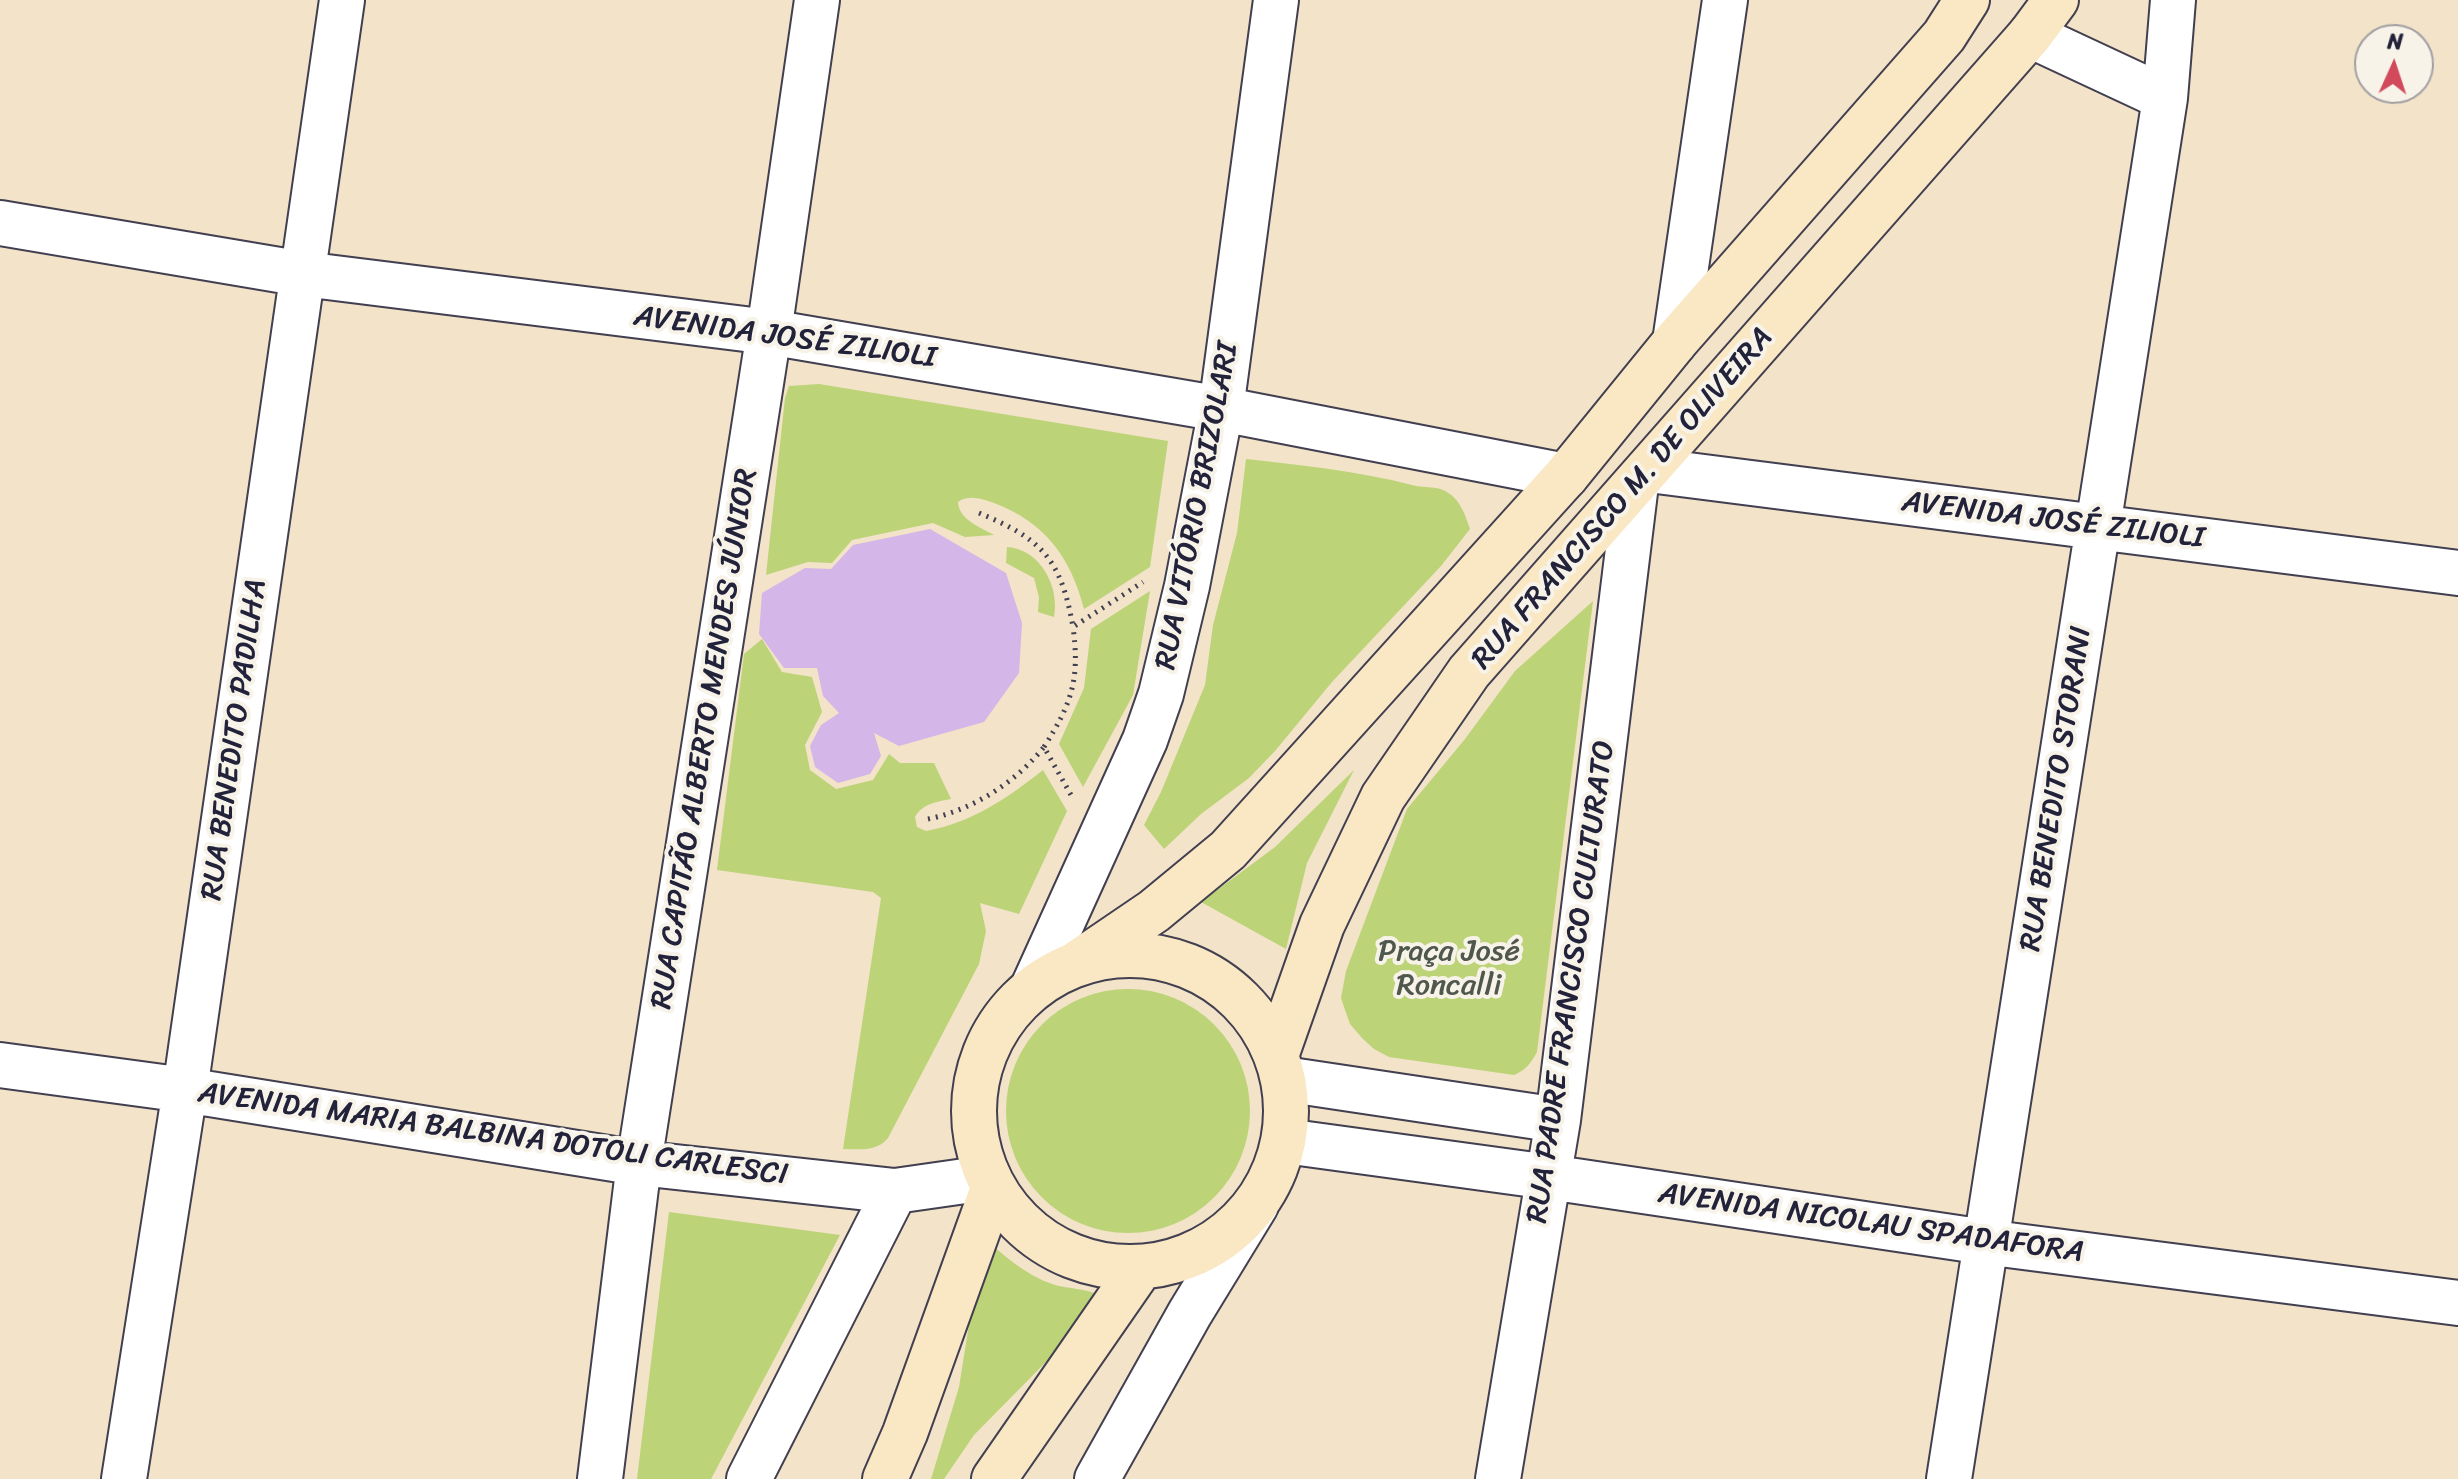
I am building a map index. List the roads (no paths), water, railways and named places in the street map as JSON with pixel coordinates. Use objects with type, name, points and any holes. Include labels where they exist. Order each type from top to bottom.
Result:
[{"type":"main road","name":"RUA FRANCISCO M. DE OLIVEIRA","points":[[1076,964],[1154,911],[1228,850],[1566,476],[1675,342],[1944,36],[1967,0]]},
{"type":"main road","name":"RUA FRANCISCO M. DE OLIVEIRA","points":[[1281,1066],[1322,925],[1383,797],[1469,672],[2030,35],[2056,0]]},
{"type":"main road","points":[[885,1479],[905,1433],[988,1186],[973,1113],[979,1065],[1000,1022],[1033,987],[1076,964],[1123,954],[1171,959],[1205,974],[1216,979],[1252,1011],[1281,1066],[1285,1141],[1274,1175],[1256,1205],[1224,1237],[1185,1257],[1141,1267],[1099,1264],[1061,1251],[1026,1228],[988,1186]]},
{"type":"main road","points":[[994,1479],[1141,1267]]},
{"type":"street","name":"RUA BENEDITO PADILHA","points":[[124,1479],[185,1090],[342,0]]},
{"type":"street","name":"RUA CAPITÃO ALBERTO MENDES JÚNIOR","points":[[600,1479],[639,1163],[769,332],[817,0]]},
{"type":"street","name":"RUA VITÓRIO BRIZOLARI","points":[[1033,987],[1145,740],[1161,694],[1187,586],[1221,409],[1276,0]]},
{"type":"street","points":[[1675,342],[1725,0]]},
{"type":"street","name":"RUA BENEDITO STORANI","points":[[1949,1479],[2165,98],[2173,0]]},
{"type":"street","points":[[2030,35],[2165,98]]},
{"type":"street","name":"AVENIDA JOSÉ ZILIOLI","points":[[0,223],[303,274],[769,332],[1221,409],[1566,476]]},
{"type":"street","name":"AVENIDA JOSÉ ZILIOLI","points":[[1642,477],[2099,527],[2458,573]]},
{"type":"street","name":"RUA PADRE FRANCISCO CULTURATO","points":[[1498,1479],[1558,1120],[1642,477]]},
{"type":"street","name":"AVENIDA MARIA BALBINA DOTOLI CARLESCI","points":[[0,1065],[185,1090],[639,1163],[895,1191],[988,1186]]},
{"type":"street","points":[[1281,1066],[1558,1120]]},
{"type":"street","name":"AVENIDA NICOLAU SPADAFORA","points":[[1285,1141],[1985,1242],[2458,1303]]},
{"type":"street","points":[[749,1479],[895,1191]]},
{"type":"street","points":[[1097,1479],[1190,1313],[1256,1205]]},
{"type":"park label","name":"Praça José Roncalli","points":[[1449,969]]}]
